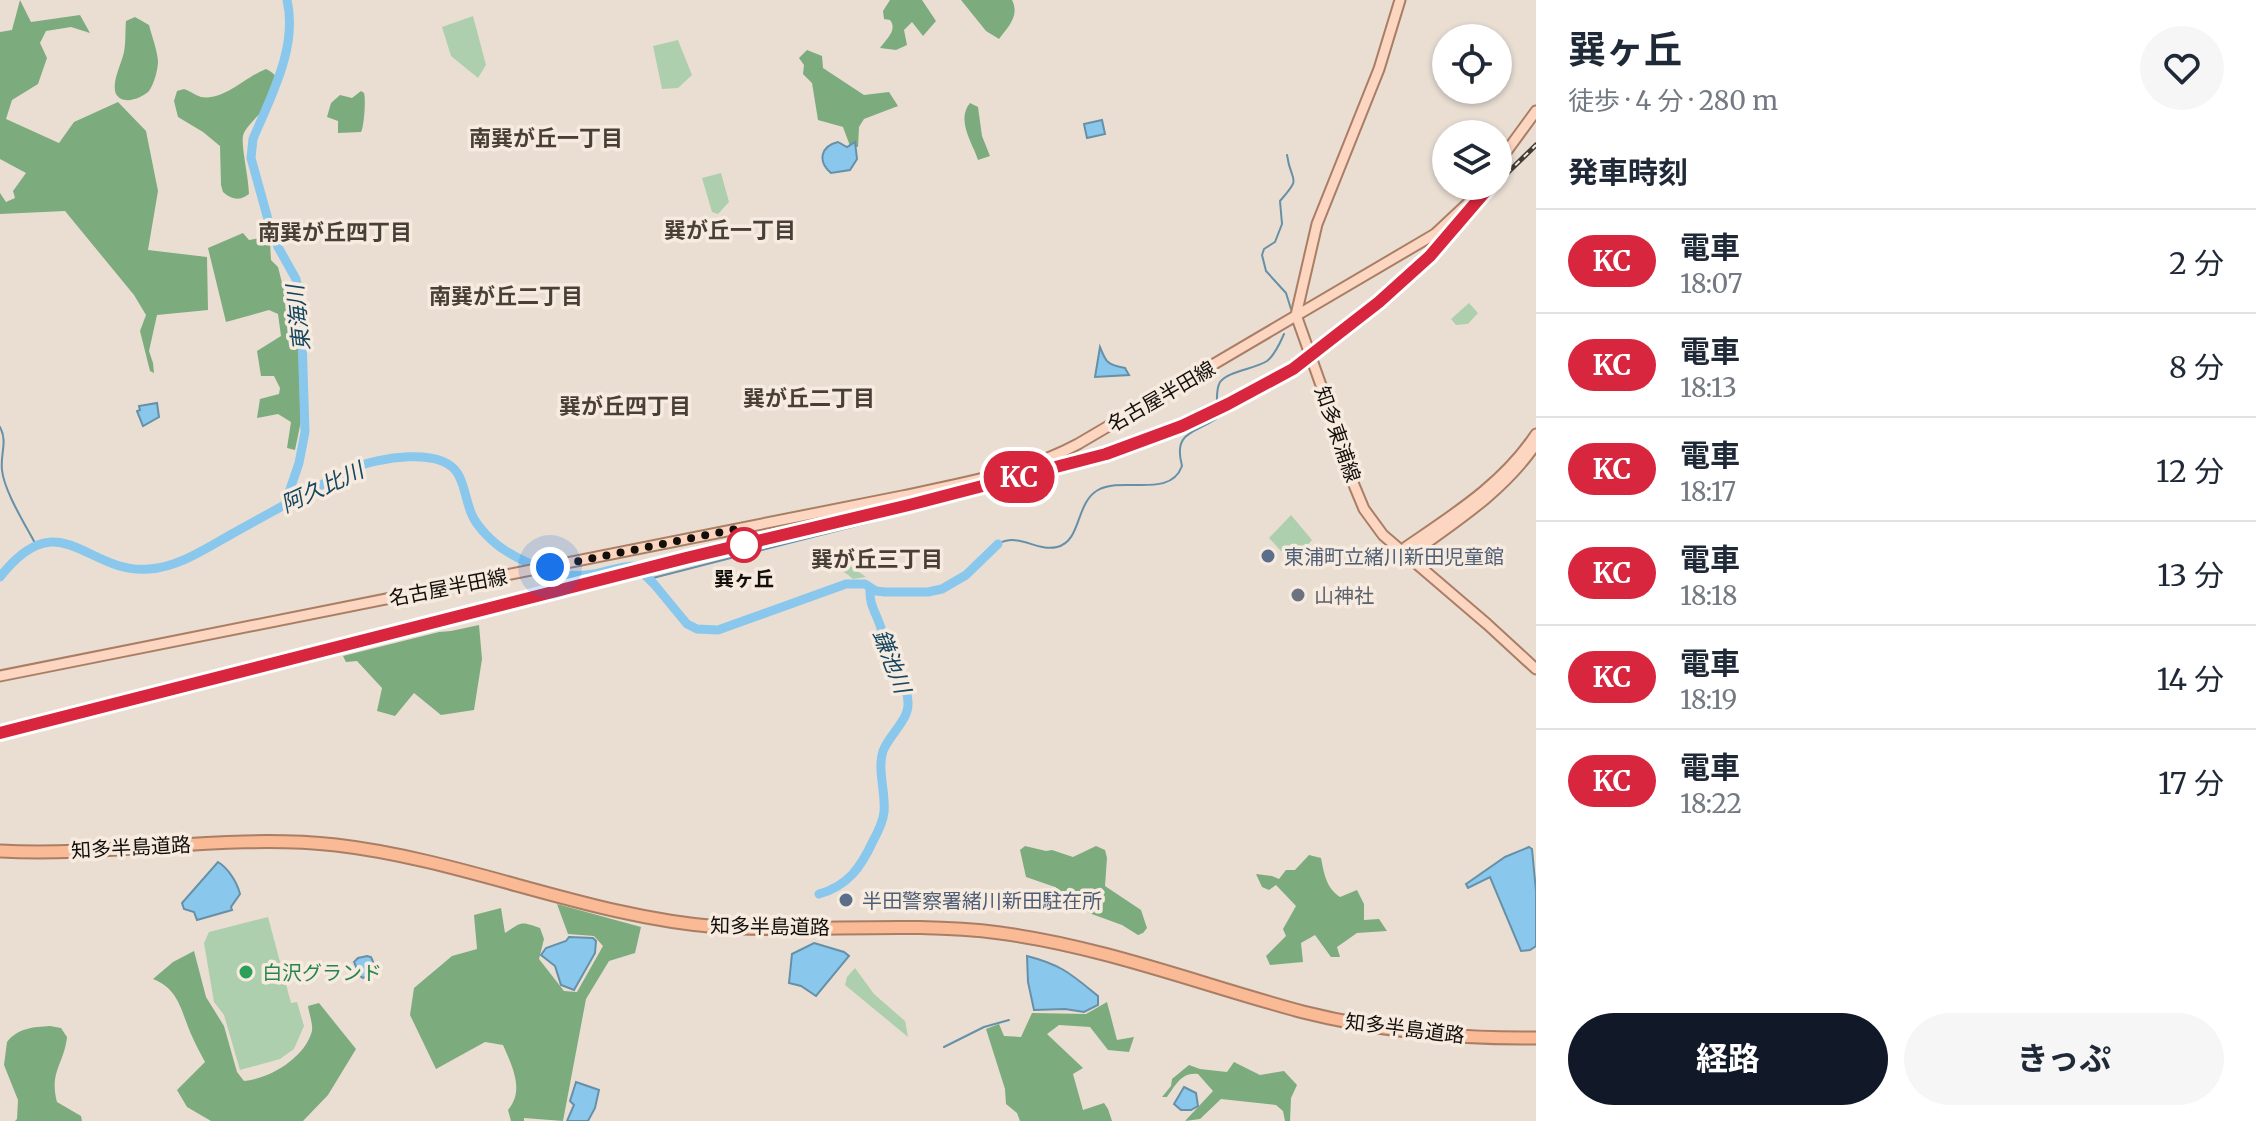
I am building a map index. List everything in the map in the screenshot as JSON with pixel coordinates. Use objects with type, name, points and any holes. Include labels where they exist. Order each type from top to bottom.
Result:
[{"type":"highway","name":"知多半島道路","points":[[0,844],[40,845],[242,834],[336,838],[438,857],[644,910],[766,925]]},
{"type":"highway","name":"知多半島道路","points":[[0,851],[41,852],[242,841],[335,845],[437,864],[644,917],[719,927],[929,928],[998,933],[1109,954],[1261,1000],[1356,1023],[1446,1036],[1536,1038]]},
{"type":"highway","name":"知多半島道路","points":[[788,925],[929,921],[1042,932],[1099,945],[1263,994],[1357,1016],[1447,1029],[1536,1031]]},
{"type":"main road","points":[[1296,315],[1317,224],[1387,46],[1400,0]]},
{"type":"main road","points":[[1512,144],[1536,111]]},
{"type":"main road","name":"名古屋半田線","points":[[0,676],[902,496],[1036,463],[1078,444],[1435,234],[1470,200]]},
{"type":"main road","name":"知多東浦線","points":[[1296,315],[1364,509],[1383,535],[1536,669]]},
{"type":"main road","points":[[1536,434],[1495,483],[1406,547],[1404,554],[1411,554],[1479,505],[1510,477],[1536,444]]},
{"type":"green space","points":[[20,0],[31,22],[80,15],[90,33],[71,27],[46,31],[40,43],[47,58],[38,84],[12,100],[6,119],[59,143],[74,122],[118,102],[146,131],[158,191],[148,250],[207,257],[208,310],[157,315],[149,351],[154,373],[150,371],[140,331],[146,315],[134,295],[65,211],[0,214],[0,193],[6,202],[15,198],[13,191],[26,173],[0,159],[0,32],[12,30]]},
{"type":"green space","points":[[890,0],[922,0],[936,21],[923,36],[912,22],[904,30],[907,45],[896,50],[880,48],[893,27],[890,20],[884,19],[883,11]]},
{"type":"green space","points":[[961,0],[1012,0],[1014,16],[999,39],[986,31]]},
{"type":"green space","points":[[473,16],[486,65],[478,78],[451,56],[442,27]]},
{"type":"green space","points":[[135,17],[149,25],[158,65],[149,91],[137,98],[123,100],[116,94],[115,84],[124,52],[126,21]]},
{"type":"green space","points":[[678,40],[692,75],[678,88],[662,89],[653,46]]},
{"type":"green space","points":[[807,50],[822,56],[823,68],[864,95],[889,92],[898,106],[864,119],[859,127],[858,147],[850,146],[843,127],[818,120],[812,83],[803,74],[804,65],[799,58]]},
{"type":"green space","points":[[266,69],[276,77],[279,85],[270,103],[243,136],[249,194],[239,199],[233,198],[223,192],[221,185],[220,146],[178,117],[174,101],[177,91],[184,89],[201,97],[218,95]]},
{"type":"green space","points":[[361,91],[365,101],[361,132],[338,133],[338,121],[327,117],[331,103],[340,95],[352,98]]},
{"type":"green space","points":[[970,103],[978,107],[982,136],[990,156],[978,160],[964,117]]},
{"type":"green space","points":[[721,173],[729,202],[718,214],[712,212],[702,178]]},
{"type":"green space","points":[[243,233],[249,240],[260,238],[270,243],[271,260],[278,267],[283,287],[294,294],[299,305],[302,416],[295,450],[287,448],[291,422],[278,414],[257,418],[260,399],[279,394],[280,388],[274,376],[261,376],[257,351],[281,336],[278,314],[269,310],[226,322],[208,248]]},
{"type":"green space","points":[[1469,303],[1478,313],[1468,324],[1456,325],[1451,319]]},
{"type":"green space","points":[[1291,515],[1312,540],[1292,563],[1269,538]]},
{"type":"green space","points":[[829,551],[866,577],[853,579],[822,557]]},
{"type":"green space","points":[[479,625],[482,659],[474,710],[441,715],[414,693],[395,716],[377,711],[382,688],[357,661],[346,662],[343,656],[439,632]]},
{"type":"green space","points":[[1025,846],[1073,857],[1096,846],[1105,850],[1105,886],[1141,910],[1147,928],[1138,935],[1122,925],[1089,913],[1055,887],[1026,877],[1020,850]]},
{"type":"green space","points":[[1309,855],[1321,858],[1326,880],[1335,893],[1340,897],[1357,890],[1364,904],[1364,920],[1379,919],[1387,931],[1357,933],[1337,947],[1340,957],[1331,957],[1315,935],[1301,943],[1303,962],[1270,965],[1266,956],[1286,936],[1283,929],[1296,906],[1276,885],[1269,890],[1262,887],[1256,874],[1279,879],[1286,870],[1295,870]]},
{"type":"green space","points":[[557,904],[641,927],[635,953],[609,961],[586,999],[563,1121],[524,1118],[524,1121],[511,1121],[508,1110],[516,1094],[516,1086],[503,1045],[485,1042],[436,1069],[410,1015],[414,988],[452,956],[477,949],[474,915],[501,908],[505,933],[521,924],[540,928],[544,939],[539,959],[564,991],[577,992],[603,946],[594,936],[568,934]]},
{"type":"green space","name":"白沢グランド","points":[[268,917],[291,1003],[297,1002],[304,1026],[294,1049],[280,1059],[240,1070],[224,1015],[214,1002],[204,943],[209,932]]},
{"type":"green space","points":[[194,951],[206,997],[224,1026],[237,1072],[244,1081],[275,1071],[302,1050],[312,1031],[308,1006],[319,1003],[356,1049],[328,1095],[303,1121],[211,1121],[187,1107],[177,1090],[205,1062],[174,995],[153,979],[173,962]]},
{"type":"green space","points":[[855,968],[874,994],[905,1021],[908,1037],[845,985]]},
{"type":"green space","points":[[1107,1002],[1117,1040],[1134,1037],[1129,1052],[1108,1050],[1090,1027],[1059,1025],[1047,1034],[1083,1068],[1073,1074],[1083,1110],[1104,1103],[1112,1121],[1020,1121],[1017,1113],[1006,1104],[1005,1089],[986,1029],[999,1024],[1004,1036],[1021,1037],[1032,1013],[1086,1014]]},
{"type":"green space","points":[[50,1026],[61,1028],[67,1037],[56,1075],[57,1102],[81,1116],[82,1121],[15,1121],[18,1100],[4,1065],[7,1042],[21,1031]]},
{"type":"green space","points":[[1234,1062],[1260,1075],[1284,1071],[1297,1085],[1291,1098],[1290,1121],[1285,1121],[1283,1111],[1276,1105],[1221,1099],[1200,1119],[1185,1121],[1213,1091],[1198,1074],[1183,1077],[1167,1097],[1162,1097],[1171,1086],[1172,1079],[1189,1065],[1227,1072]]},
{"type":"water","points":[[1102,120],[1105,134],[1087,138],[1084,124]]},
{"type":"water","points":[[838,142],[847,147],[855,142],[857,159],[850,170],[831,173],[824,164],[823,154]]},
{"type":"water","points":[[1100,347],[1108,362],[1125,368],[1129,375],[1095,377]]},
{"type":"water","points":[[157,403],[159,417],[143,426],[137,411],[140,410],[139,406]]},
{"type":"water","points":[[1529,847],[1532,849],[1536,891],[1536,946],[1521,951],[1490,877],[1468,888],[1466,884],[1505,857]]},
{"type":"water","points":[[218,862],[232,876],[240,894],[232,910],[197,920],[194,912],[184,909],[182,903]]},
{"type":"water","points":[[569,937],[593,938],[596,941],[595,953],[574,990],[561,985],[555,966],[541,955],[546,948]]},
{"type":"water","points":[[814,943],[849,956],[816,996],[801,986],[789,983],[792,954]]},
{"type":"water","points":[[367,956],[374,964],[370,973],[363,978],[354,962]]},
{"type":"water","points":[[1027,956],[1073,976],[1098,996],[1098,1005],[1084,1012],[1034,1010]]},
{"type":"water","points":[[576,1082],[599,1090],[588,1121],[567,1121],[574,1105],[570,1101]]},
{"type":"water","points":[[1184,1087],[1196,1093],[1198,1106],[1191,1110],[1181,1110],[1174,1104]]},
{"type":"waterway","name":"東海川","points":[[285,504],[299,463],[305,432],[301,306],[296,279],[269,223],[251,158],[253,139],[275,89],[286,53],[289,36],[287,0]]},
{"type":"waterway","points":[[1287,155],[1294,179],[1280,201],[1282,224],[1275,242],[1264,249],[1262,255],[1266,271],[1286,293],[1291,309]]},
{"type":"waterway","points":[[998,544],[1013,540],[1057,547],[1071,537],[1085,504],[1098,490],[1108,486],[1157,484],[1176,476],[1182,466],[1180,446],[1183,440],[1216,419],[1220,382],[1229,375],[1267,361],[1284,334]]},
{"type":"waterway","points":[[0,427],[7,488],[36,545]]},
{"type":"waterway","name":"阿久比川","points":[[0,577],[21,555],[40,544],[57,542],[127,568],[149,569],[173,564],[353,468],[408,457],[424,457],[450,465],[458,474],[475,520],[486,535],[506,551],[526,562],[571,575],[636,566],[687,624],[697,629],[718,630],[846,584],[865,584],[876,591],[885,592],[942,589],[966,575],[998,544]]},
{"type":"waterway","points":[[649,579],[879,520],[879,506]]},
{"type":"waterway","name":"鎌池川","points":[[819,894],[846,881],[864,859],[878,831],[884,812],[883,751],[907,709],[906,692],[889,655],[872,604],[870,588]]},
{"type":"waterway","points":[[944,1047],[984,1027],[1009,1020]]},
{"type":"railway","points":[[1512,168],[1536,145]]},
{"type":"railway","points":[[0,736],[1107,457],[1183,429],[1294,371],[1335,342],[1436,255],[1482,200]]},
{"type":"train","name":"KC","points":[[0,733],[1106,454],[1182,426],[1293,369],[1379,302],[1430,256],[1477,200]]},
{"type":"place","name":"巽ヶ丘","points":[[744,545]]},
{"type":"place","name":"東浦町立緒川新田児童館","points":[[1268,556]]},
{"type":"place","name":"山神社","points":[[1298,595]]},
{"type":"place","name":"半田警察署緒川新田駐在所","points":[[846,900]]},
{"type":"place","name":"白沢グランド","points":[[246,972]]},
{"type":"district","name":"南巽が丘一丁目","points":[[546,138]]},
{"type":"district","name":"巽が丘一丁目","points":[[730,230]]},
{"type":"district","name":"南巽が丘四丁目","points":[[335,232]]},
{"type":"district","name":"南巽が丘二丁目","points":[[506,296]]},
{"type":"district","name":"巽が丘二丁目","points":[[809,398]]},
{"type":"district","name":"巽が丘四丁目","points":[[625,406]]},
{"type":"district","name":"巽が丘三丁目","points":[[877,559]]},
{"type":"route","points":[[550,567],[741,528],[744,545]]}]
